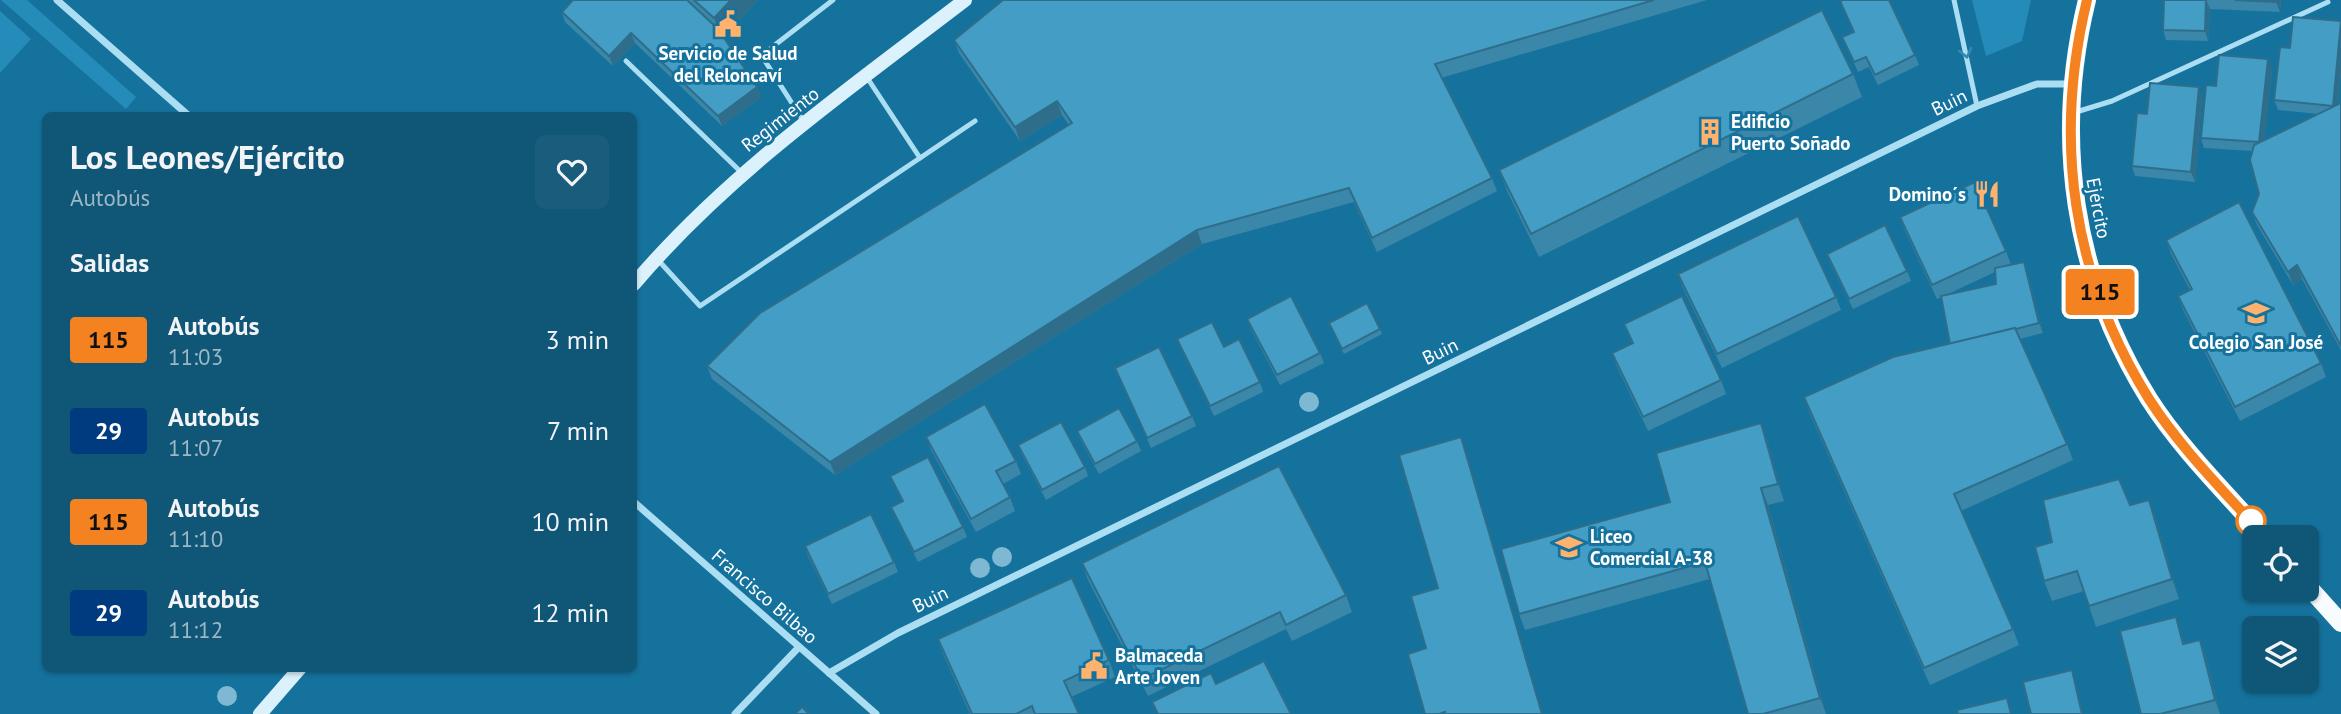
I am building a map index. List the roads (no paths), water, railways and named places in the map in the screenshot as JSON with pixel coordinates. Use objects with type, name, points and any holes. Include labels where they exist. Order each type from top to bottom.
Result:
[{"type":"main road","name":"Regimiento","points":[[637,280],[656,258],[742,173],[965,0]]},
{"type":"main road","name":"Ejército","points":[[2087,0],[2070,114],[2070,168],[2078,221],[2117,336],[2138,380],[2166,422],[2255,525]]},
{"type":"main road","points":[[2319,598],[2341,623]]},
{"type":"main road","points":[[260,714],[297,672]]},
{"type":"street","points":[[57,0],[184,112]]},
{"type":"street","name":"Buin","points":[[829,673],[898,633],[1977,106],[2037,84],[2073,84]]},
{"type":"street","name":"Francisco Bilbao","points":[[637,505],[876,714]]},
{"type":"street","points":[[734,714],[799,647]]},
{"type":"lane","points":[[805,124],[765,61],[771,48],[833,0]]},
{"type":"lane","points":[[1954,0],[1977,106]]},
{"type":"lane","points":[[2070,114],[2112,102],[2328,2]]},
{"type":"lane","points":[[625,61],[742,173]]},
{"type":"lane","points":[[866,76],[920,158]]},
{"type":"lane","points":[[656,258],[700,306],[975,121]]},
{"type":"place","name":"Servicio de Salud del Reloncaví","points":[[728,24]]},
{"type":"place","name":"Edificio Puerto Soñado","points":[[1710,132]]},
{"type":"place","name":"Domino´s","points":[[1987,194]]},
{"type":"place","name":"Colegio San José","points":[[2256,313]]},
{"type":"place","name":"Liceo Comercial A-38","points":[[1569,547]]},
{"type":"place","name":"Balmaceda Arte Joven","points":[[1094,666]]}]
